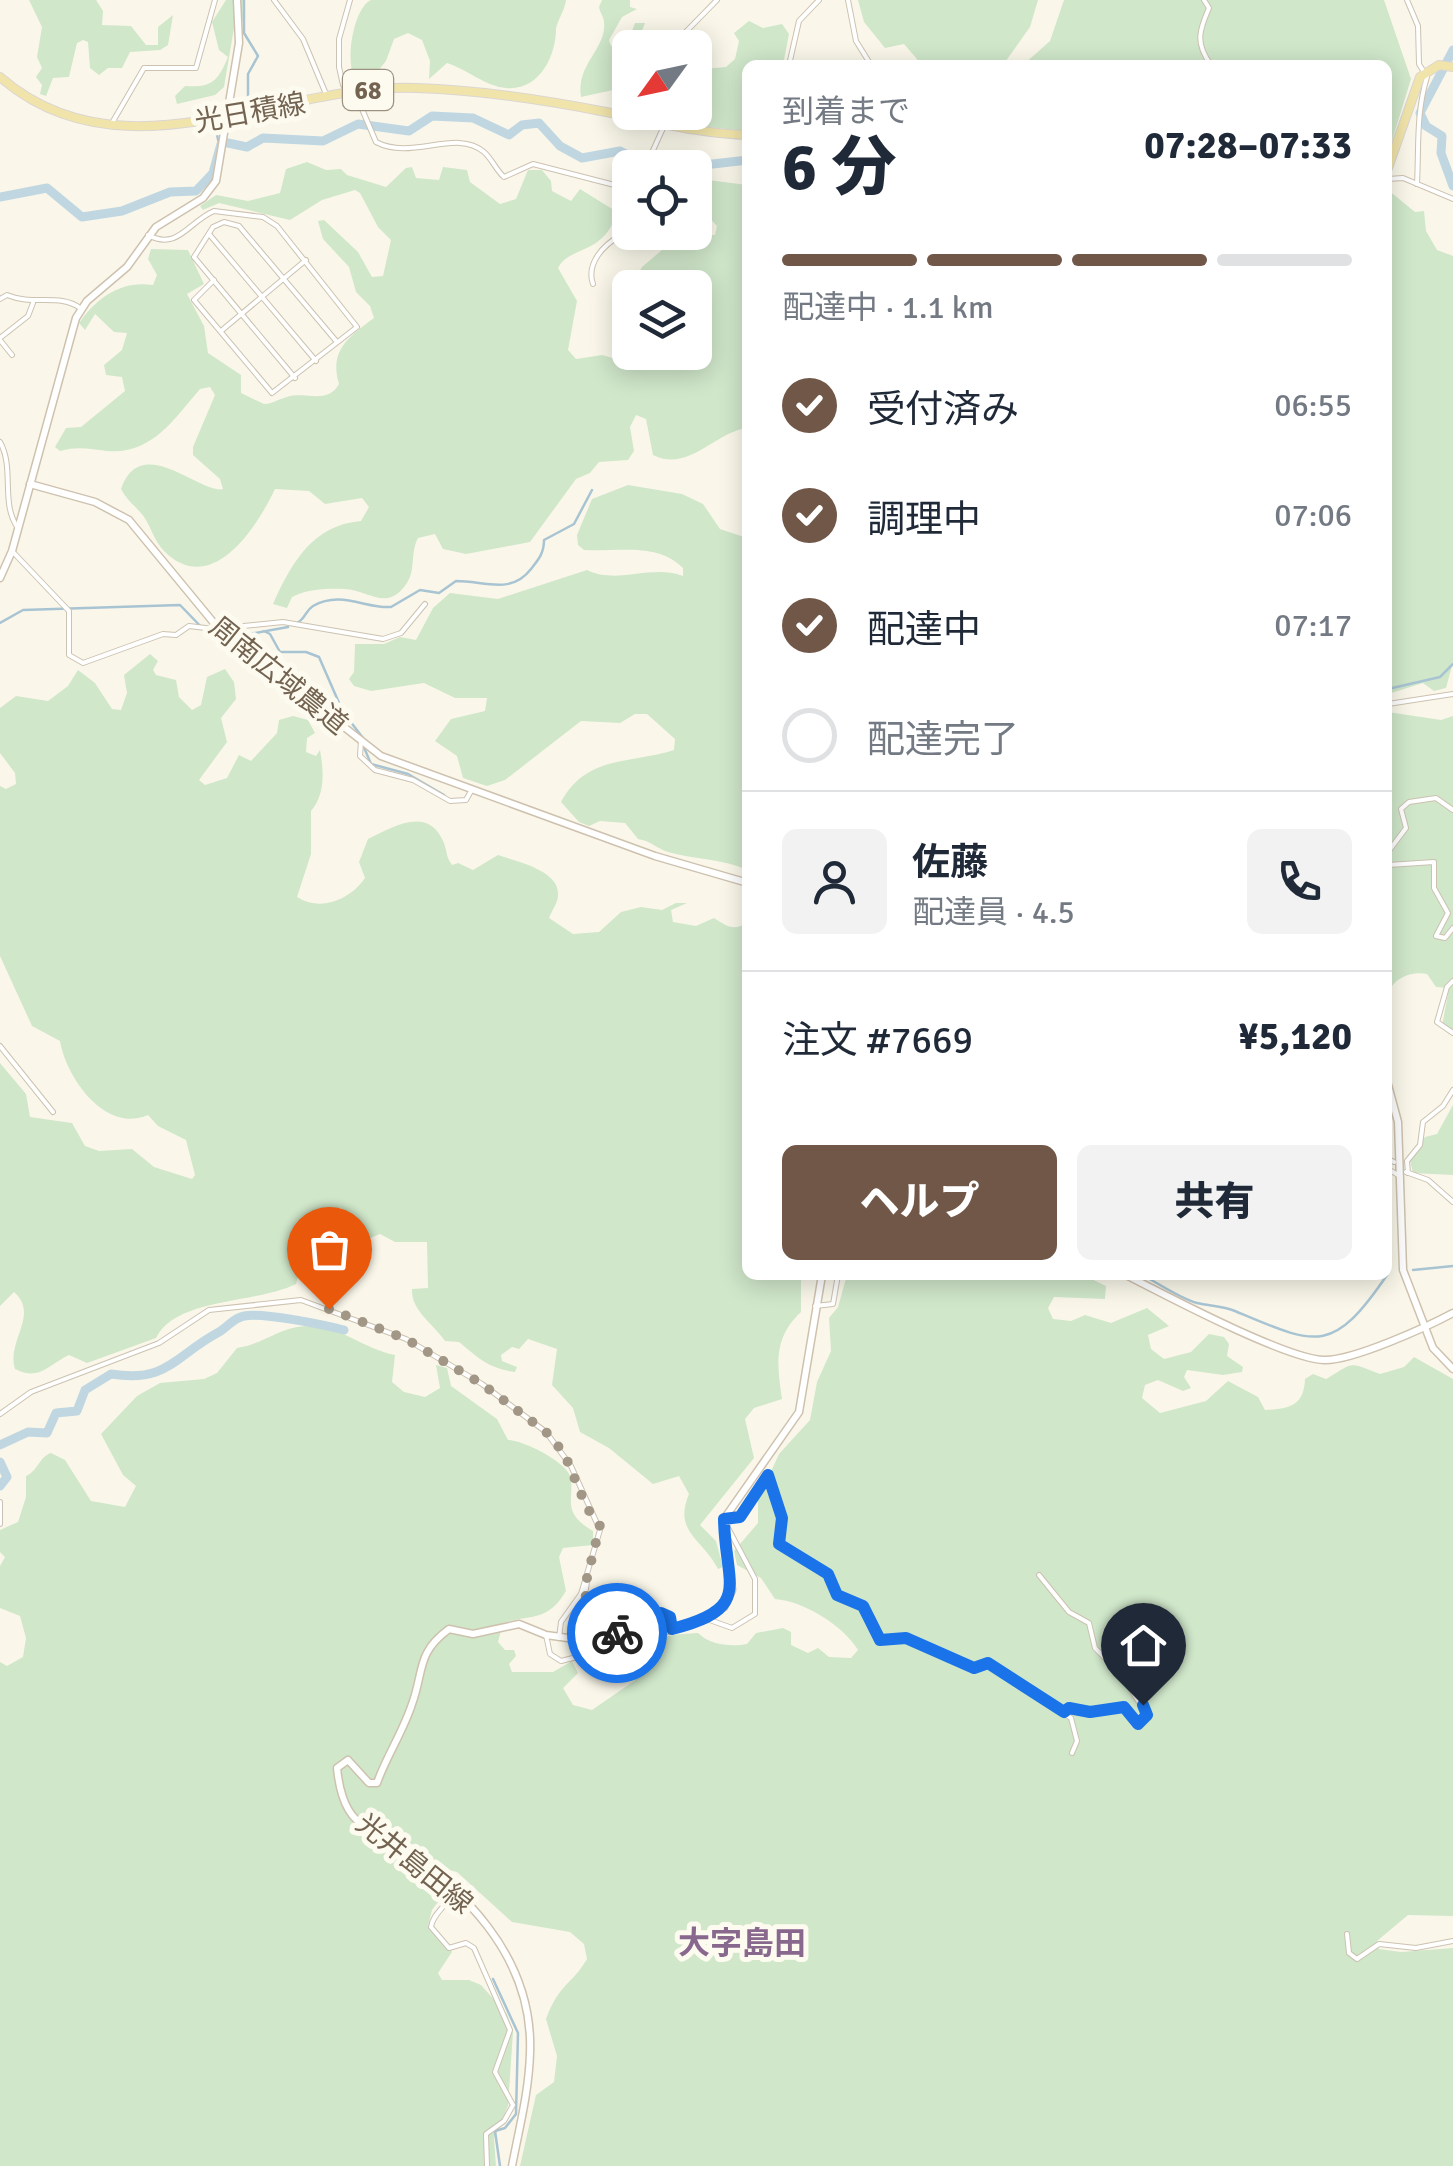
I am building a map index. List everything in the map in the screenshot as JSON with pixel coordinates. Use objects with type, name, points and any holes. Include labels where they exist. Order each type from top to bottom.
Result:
[{"type":"main road","points":[[1392,157],[1424,72],[1446,66]]},
{"type":"main road","name":"光日積線","points":[[0,77],[42,106],[112,124],[224,120],[348,94],[420,88],[612,111]]},
{"type":"main road","name":"光日積線","points":[[710,130],[742,134]]},
{"type":"street","points":[[112,124],[144,68],[196,68],[215,0]]},
{"type":"street","points":[[0,578],[12,551],[81,309],[127,267],[164,220],[203,198],[216,180],[239,42],[237,0]]},
{"type":"street","points":[[274,0],[304,39],[327,98]]},
{"type":"street","points":[[350,0],[338,52],[348,94],[358,102],[376,142],[403,152],[450,143],[474,147],[504,177],[533,164],[612,184]]},
{"type":"street","points":[[688,30],[717,0]]},
{"type":"street","points":[[790,60],[799,20],[819,0]]},
{"type":"street","points":[[848,0],[856,41],[868,60]]},
{"type":"street","points":[[1204,0],[1209,8],[1199,27],[1198,41],[1209,60]]},
{"type":"street","points":[[1408,0],[1418,26],[1419,64],[1427,77],[1417,112],[1422,136],[1417,184]]},
{"type":"street","points":[[1392,179],[1403,178],[1453,198]]},
{"type":"street","points":[[148,236],[173,241],[200,218],[220,210],[271,221],[356,322],[295,378],[272,393],[194,300],[214,280]]},
{"type":"street","points":[[295,378],[194,257],[208,233],[220,224],[234,222],[337,342]]},
{"type":"street","points":[[208,233],[316,360]]},
{"type":"street","points":[[593,284],[593,266],[612,240]]},
{"type":"street","points":[[220,331],[306,260]]},
{"type":"street","points":[[0,299],[7,295],[33,304],[64,300],[81,309]]},
{"type":"street","points":[[12,355],[0,339],[28,316],[33,304]]},
{"type":"street","points":[[0,442],[5,452],[6,506],[18,528]]},
{"type":"street","name":"周南広域農道","points":[[30,484],[95,502],[129,520],[222,631],[381,756],[655,856],[742,881]]},
{"type":"street","points":[[12,551],[67,608],[69,655],[83,663],[199,626],[222,631],[283,622],[383,639],[402,633],[424,604]]},
{"type":"street","points":[[1392,703],[1453,694]]},
{"type":"street","points":[[361,742],[360,756],[374,770],[413,780],[454,802],[466,800],[471,791]]},
{"type":"street","points":[[1392,847],[1406,828],[1402,809],[1409,802],[1436,798],[1453,810]]},
{"type":"street","points":[[1392,866],[1434,862],[1438,868],[1434,888],[1448,913],[1436,936],[1446,938],[1453,928]]},
{"type":"street","points":[[1453,982],[1447,987],[1438,1022],[1453,1033]]},
{"type":"street","points":[[0,1046],[53,1112]]},
{"type":"street","points":[[1403,1172],[1420,1145],[1423,1122],[1443,1106],[1453,1090]]},
{"type":"street","points":[[1392,1100],[1403,1172],[1400,1253],[1424,1325],[1440,1359],[1453,1370]]},
{"type":"street","points":[[1392,1170],[1428,1180],[1453,1202]]},
{"type":"street","points":[[707,1619],[724,1606],[732,1590],[724,1519],[799,1412],[821,1280]]},
{"type":"street","points":[[816,1306],[833,1304],[837,1280]]},
{"type":"street","points":[[1137,1280],[1315,1359],[1335,1360],[1453,1313]]},
{"type":"street","points":[[0,1414],[31,1392],[159,1343],[209,1310],[310,1302],[406,1339],[482,1384],[546,1432],[564,1453],[587,1508],[600,1526],[582,1615],[594,1631],[645,1628],[661,1613],[670,1617],[672,1629]]},
{"type":"street","points":[[724,1519],[740,1517],[768,1475],[781,1506],[779,1544],[828,1574],[837,1595],[863,1606],[880,1640],[906,1638],[974,1668],[988,1663],[1064,1712],[1076,1731],[1072,1753]]},
{"type":"street","points":[[0,1502],[0,1524]]},
{"type":"street","points":[[707,1619],[740,1627],[755,1614],[757,1604],[755,1579],[724,1519]]},
{"type":"street","points":[[1039,1574],[1069,1612],[1089,1623],[1095,1648],[1121,1674],[1147,1715],[1138,1724],[1124,1707],[1090,1712],[1069,1708],[1064,1712]]},
{"type":"street","points":[[559,1638],[561,1622],[587,1578]]},
{"type":"street","name":"光井島田線","points":[[512,2166],[530,2042],[517,1974],[494,1930],[382,1830],[358,1821],[341,1795],[337,1768],[348,1760],[369,1783],[377,1783],[383,1760],[412,1707],[418,1664],[444,1632],[454,1628],[473,1634],[510,1623],[559,1638],[630,1644],[707,1619]]},
{"type":"street","points":[[546,1635],[547,1648],[554,1658],[584,1655],[606,1661],[630,1644]]},
{"type":"street","points":[[452,1890],[450,1902],[434,1918],[432,1927],[449,1948],[470,1944],[488,1972],[510,2030],[495,2072],[512,2105]]},
{"type":"street","points":[[1347,1934],[1349,1953],[1357,1959],[1380,1944],[1416,1948],[1453,1941]]},
{"type":"street","points":[[512,2105],[522,2107]]},
{"type":"street","points":[[487,2166],[486,2134],[504,2121],[512,2105]]},
{"type":"green space","points":[[29,0],[96,0],[103,11],[102,25],[131,26],[146,45],[158,45],[158,27],[173,15],[168,45],[160,50],[130,52],[122,68],[108,68],[99,75],[90,68],[88,42],[83,40],[77,43],[69,77],[53,78],[46,96],[40,94],[42,85],[36,77],[42,68],[37,57],[42,27]]},
{"type":"green space","points":[[226,0],[243,0],[244,21],[235,22],[224,87],[215,95],[177,104],[175,96],[185,86],[208,84],[217,77],[228,57],[219,50],[212,22]]},
{"type":"green space","points":[[371,0],[566,0],[544,69],[528,84],[506,88],[491,85],[447,63],[429,79],[430,61],[422,40],[408,33],[394,39],[386,61],[369,82],[356,80],[352,73],[352,37],[359,14]]},
{"type":"green space","points":[[602,0],[630,0],[630,7],[637,9],[622,17],[612,30],[612,90],[581,97],[583,75],[604,32],[599,7]]},
{"type":"green space","points":[[858,0],[1038,0],[1030,27],[1007,60],[918,60],[904,44],[885,48],[864,22]]},
{"type":"green space","points":[[1064,0],[1384,0],[1411,79],[1392,138],[1392,60],[1029,60],[1050,41]]},
{"type":"green space","points":[[749,21],[763,28],[782,24],[789,34],[784,60],[742,60],[742,130],[712,128],[712,68],[726,67],[735,59],[739,41],[734,33]]},
{"type":"green space","points":[[635,23],[645,23],[642,30],[632,30]]},
{"type":"green space","points":[[307,162],[326,170],[341,169],[347,175],[386,187],[406,168],[412,167],[416,178],[439,180],[443,167],[467,170],[470,182],[500,204],[516,199],[528,170],[542,170],[551,181],[552,191],[571,201],[580,189],[612,209],[612,224],[604,236],[558,268],[577,301],[568,350],[576,359],[602,355],[612,358],[612,370],[712,370],[712,270],[640,270],[662,250],[712,250],[712,235],[717,226],[712,221],[712,181],[742,184],[742,429],[690,455],[666,459],[653,455],[646,419],[636,415],[630,427],[634,451],[628,460],[599,462],[590,473],[576,479],[530,542],[466,554],[443,549],[435,534],[418,538],[410,578],[392,597],[324,589],[292,597],[287,608],[273,604],[296,561],[316,538],[344,524],[361,521],[369,507],[362,498],[325,504],[309,491],[275,489],[256,522],[230,553],[215,563],[198,567],[181,563],[160,547],[143,516],[121,489],[130,473],[142,465],[156,465],[223,489],[220,479],[193,455],[215,395],[210,387],[200,389],[161,433],[137,447],[123,451],[60,451],[55,447],[66,428],[81,427],[125,391],[122,377],[106,375],[104,365],[122,350],[127,333],[114,332],[95,314],[85,330],[79,323],[111,292],[131,285],[153,285],[157,275],[148,259],[151,249],[188,250],[204,284],[187,294],[204,326],[208,353],[241,375],[241,393],[264,404],[294,396],[328,394],[339,384],[337,362],[343,346],[374,318],[370,306],[356,292],[349,267],[323,239],[318,221],[324,220],[358,252],[372,277],[383,276],[391,240],[355,190],[322,200],[290,220],[219,203],[203,210],[200,206],[216,195],[248,201],[280,193],[286,169]]},
{"type":"green space","points":[[1392,193],[1415,212],[1424,211],[1426,231],[1437,250],[1453,256],[1453,662],[1446,688],[1434,691],[1423,683],[1392,693]]},
{"type":"green space","points":[[628,485],[682,494],[703,504],[720,529],[742,536],[742,868],[668,852],[638,839],[625,823],[600,821],[589,826],[579,822],[561,802],[571,787],[596,769],[674,750],[675,739],[647,714],[635,714],[620,723],[581,721],[505,780],[487,786],[463,778],[457,756],[435,741],[451,719],[485,711],[487,698],[455,698],[424,683],[371,691],[354,686],[349,679],[354,672],[355,644],[384,644],[400,637],[416,640],[433,608],[450,593],[498,599],[587,570],[610,576],[658,572],[683,576],[683,568],[661,554],[584,550],[578,545],[577,535],[592,499]]},
{"type":"green space","points":[[150,654],[158,661],[153,670],[156,675],[176,680],[179,697],[192,710],[201,705],[207,677],[225,669],[234,682],[236,699],[221,718],[227,742],[199,780],[205,785],[227,778],[239,755],[251,761],[277,733],[279,720],[293,716],[308,720],[315,733],[307,738],[306,752],[316,756],[320,750],[323,775],[319,798],[311,811],[311,854],[297,897],[306,901],[325,903],[343,898],[365,878],[359,862],[368,839],[398,825],[419,822],[437,831],[452,865],[458,863],[473,870],[498,855],[544,873],[557,886],[558,895],[549,918],[573,934],[599,932],[621,912],[641,907],[662,910],[676,903],[687,903],[671,910],[673,922],[696,926],[714,918],[734,927],[742,925],[742,1280],[801,1280],[801,1312],[781,1342],[778,1363],[782,1399],[754,1408],[745,1419],[754,1458],[700,1525],[716,1541],[723,1567],[718,1569],[687,1526],[685,1507],[689,1494],[679,1476],[653,1484],[609,1448],[580,1432],[573,1408],[552,1385],[557,1349],[528,1339],[519,1349],[512,1347],[501,1355],[502,1361],[517,1367],[515,1372],[490,1365],[459,1342],[445,1341],[413,1297],[412,1289],[428,1288],[427,1242],[395,1242],[380,1234],[363,1241],[341,1208],[330,1208],[324,1222],[292,1251],[296,1284],[199,1308],[166,1325],[156,1338],[87,1363],[69,1355],[37,1373],[15,1369],[13,1359],[24,1310],[14,1292],[0,1306],[0,1063],[26,1094],[30,1117],[72,1123],[85,1146],[99,1151],[132,1149],[154,1167],[192,1179],[195,1175],[186,1140],[158,1126],[148,1115],[117,1117],[90,1099],[70,1070],[60,1041],[32,1026],[0,956],[0,786],[6,789],[16,784],[15,773],[0,753],[0,708],[16,696],[48,701],[68,686],[78,670],[95,683],[112,709],[121,710],[127,693],[124,675]]},
{"type":"green space","points":[[1392,713],[1441,720],[1453,716],[1453,1031],[1442,1026],[1449,988],[1436,987],[1427,974],[1403,977],[1392,986]]},
{"type":"green space","points":[[1453,1105],[1453,1175],[1413,1173],[1410,1160],[1425,1137],[1437,1134]]},
{"type":"green space","points":[[846,1280],[1093,1280],[1106,1286],[1105,1299],[1054,1297],[1048,1308],[1053,1319],[1071,1321],[1085,1315],[1111,1323],[1147,1308],[1169,1326],[1148,1335],[1151,1349],[1164,1359],[1191,1352],[1209,1334],[1224,1337],[1229,1344],[1227,1356],[1243,1367],[1242,1372],[1223,1375],[1187,1370],[1184,1377],[1191,1388],[1183,1391],[1158,1380],[1145,1385],[1142,1398],[1160,1413],[1206,1401],[1228,1381],[1258,1397],[1265,1410],[1281,1409],[1298,1400],[1305,1379],[1313,1374],[1326,1379],[1352,1365],[1380,1374],[1404,1367],[1414,1357],[1453,1379],[1453,1916],[1408,1915],[1377,1941],[1379,1949],[1401,1952],[1453,1948],[1453,2166],[520,2166],[536,2095],[554,2082],[557,2056],[546,2019],[556,1998],[587,1959],[584,1944],[570,1932],[512,1922],[457,1872],[434,1866],[407,1843],[403,1858],[407,1868],[437,1884],[441,1898],[432,1910],[428,1926],[452,1952],[438,1973],[442,1980],[469,1980],[481,1985],[507,2014],[513,2032],[508,2106],[494,2138],[496,2166],[0,2166],[0,1662],[7,1666],[23,1657],[26,1638],[20,1616],[0,1608],[0,1566],[5,1557],[0,1552],[0,1530],[18,1522],[26,1497],[26,1476],[51,1453],[65,1460],[91,1501],[125,1507],[136,1486],[123,1475],[101,1434],[137,1396],[160,1383],[204,1379],[217,1373],[237,1348],[297,1327],[323,1327],[395,1355],[392,1382],[404,1392],[425,1397],[440,1388],[436,1365],[447,1368],[451,1386],[497,1419],[508,1440],[543,1453],[567,1470],[572,1511],[593,1531],[593,1545],[563,1548],[559,1557],[566,1591],[552,1608],[538,1616],[503,1623],[498,1642],[505,1650],[514,1650],[516,1656],[509,1664],[512,1672],[553,1672],[572,1661],[578,1673],[563,1688],[573,1705],[592,1710],[644,1674],[642,1650],[668,1636],[698,1633],[715,1643],[741,1645],[756,1633],[783,1628],[791,1632],[791,1645],[808,1653],[818,1648],[829,1657],[851,1658],[858,1650],[843,1632],[810,1609],[775,1599],[761,1578],[737,1565],[734,1551],[758,1523],[758,1500],[779,1454],[810,1420],[817,1382],[831,1351],[829,1318],[838,1307]]},
{"type":"waterway","points":[[242,109],[248,98],[248,74],[258,56],[244,33],[244,0]]},
{"type":"waterway","points":[[1453,50],[1420,113],[1426,126],[1442,136],[1441,153],[1453,186]]},
{"type":"waterway","points":[[228,143],[247,147],[263,138],[323,141],[358,124],[409,131],[432,116],[473,118],[509,135],[522,125],[539,123],[560,146],[582,158],[612,152]]},
{"type":"waterway","points":[[216,130],[219,144]]},
{"type":"waterway","points":[[0,197],[47,188],[82,217],[122,211],[170,192],[196,191],[213,173],[221,144]]},
{"type":"waterway","points":[[712,164],[742,161]]},
{"type":"waterway","points":[[297,623],[310,608],[333,600],[391,607],[420,590],[439,593],[456,581],[497,585],[515,582],[536,562],[544,540],[574,524],[592,490]]},
{"type":"waterway","points":[[0,623],[23,610],[180,605],[209,635],[225,638]]},
{"type":"waterway","points":[[233,637],[288,627]]},
{"type":"waterway","points":[[264,631],[280,652],[306,652],[319,657],[343,712],[363,738]]},
{"type":"waterway","points":[[1392,688],[1440,677],[1453,664]]},
{"type":"waterway","points":[[363,745],[371,764],[408,774],[444,795]]},
{"type":"waterway","points":[[1413,1270],[1453,1266]]},
{"type":"waterway","points":[[1151,1280],[1190,1301],[1230,1309],[1304,1336],[1336,1331],[1351,1320],[1383,1280]]},
{"type":"waterway","points":[[0,1445],[28,1432],[47,1433],[56,1413],[77,1411],[85,1390],[111,1374],[146,1375],[158,1371],[240,1317],[279,1317],[344,1330]]},
{"type":"waterway","points":[[0,1462],[7,1477],[0,1486]]},
{"type":"waterway","points":[[493,1979],[518,2033],[516,2114],[505,2128],[495,2131],[500,2166]]},
{"type":"way so far","points":[[329,1309],[406,1339],[482,1384],[496,1399],[555,1442],[600,1526],[582,1606],[584,1623],[600,1634],[617,1633]]},
{"type":"district","name":"大字島田","points":[[742,1943]]},
{"type":"route","points":[[617,1633],[645,1628],[661,1613],[670,1617],[672,1629],[707,1619],[724,1606],[732,1590],[724,1519],[740,1517],[768,1475],[779,1495],[779,1544],[828,1574],[837,1595],[863,1606],[868,1611],[872,1632],[880,1640],[906,1638],[974,1668],[988,1663],[1046,1704],[1064,1712],[1069,1708],[1090,1712],[1124,1707],[1138,1724],[1147,1715],[1143,1705]]}]
